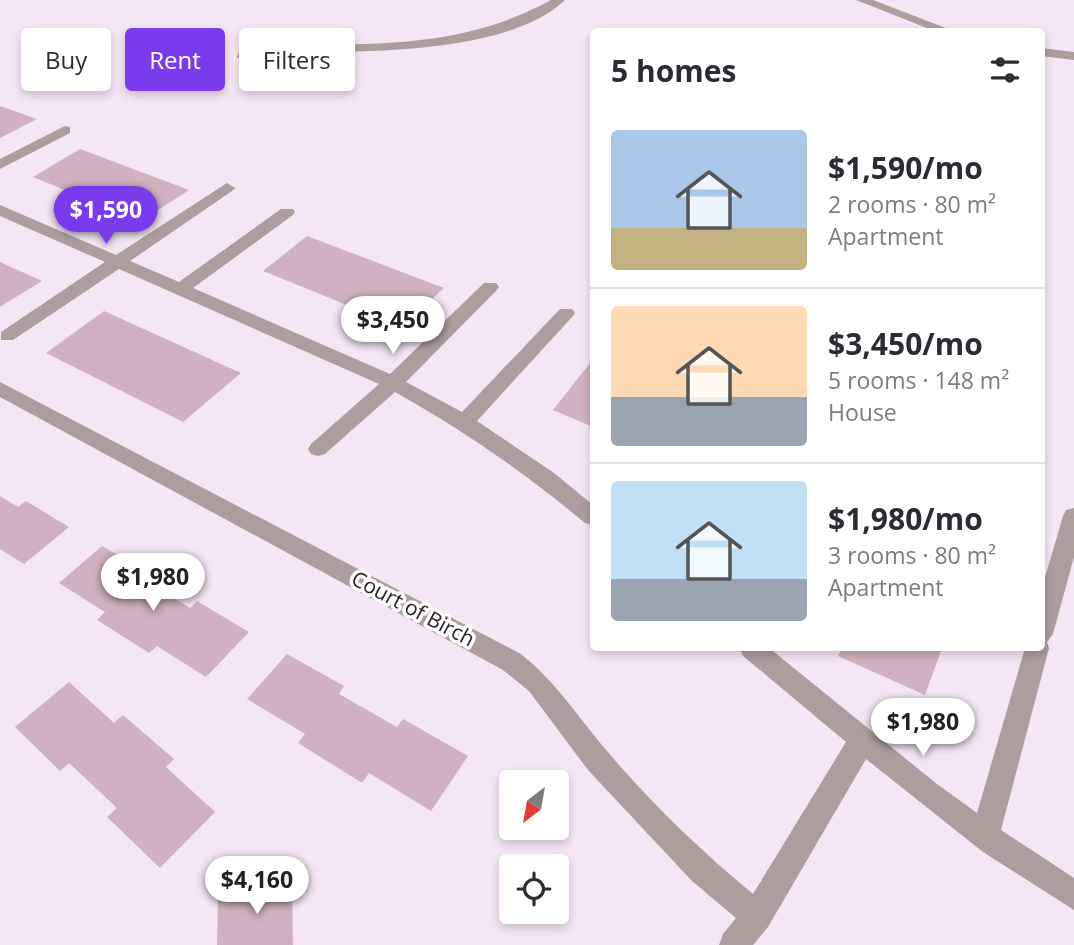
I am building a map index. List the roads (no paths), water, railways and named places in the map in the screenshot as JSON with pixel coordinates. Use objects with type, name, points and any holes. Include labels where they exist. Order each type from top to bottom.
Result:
[{"type":"street","points":[[355,49],[391,49],[458,40],[521,22],[559,0]]},
{"type":"street","points":[[862,0],[939,28]]},
{"type":"street","points":[[1045,52],[1074,56]]},
{"type":"street","points":[[0,165],[65,130]]},
{"type":"street","points":[[7,336],[227,188]]},
{"type":"street","points":[[0,210],[393,383],[464,422],[547,479],[590,515]]},
{"type":"street","points":[[181,289],[287,212]]},
{"type":"street","points":[[318,449],[393,383],[490,287]]},
{"type":"street","points":[[464,422],[566,313]]},
{"type":"street","name":"Court of Birch","points":[[0,389],[127,460],[230,511],[512,662],[538,682],[598,761],[693,861],[757,916]]},
{"type":"street","points":[[1045,620],[1074,516]]},
{"type":"street","points":[[756,651],[928,793],[985,836],[1074,895]]},
{"type":"street","points":[[985,836],[1037,651]]},
{"type":"street","points":[[734,945],[757,916],[863,739]]}]
